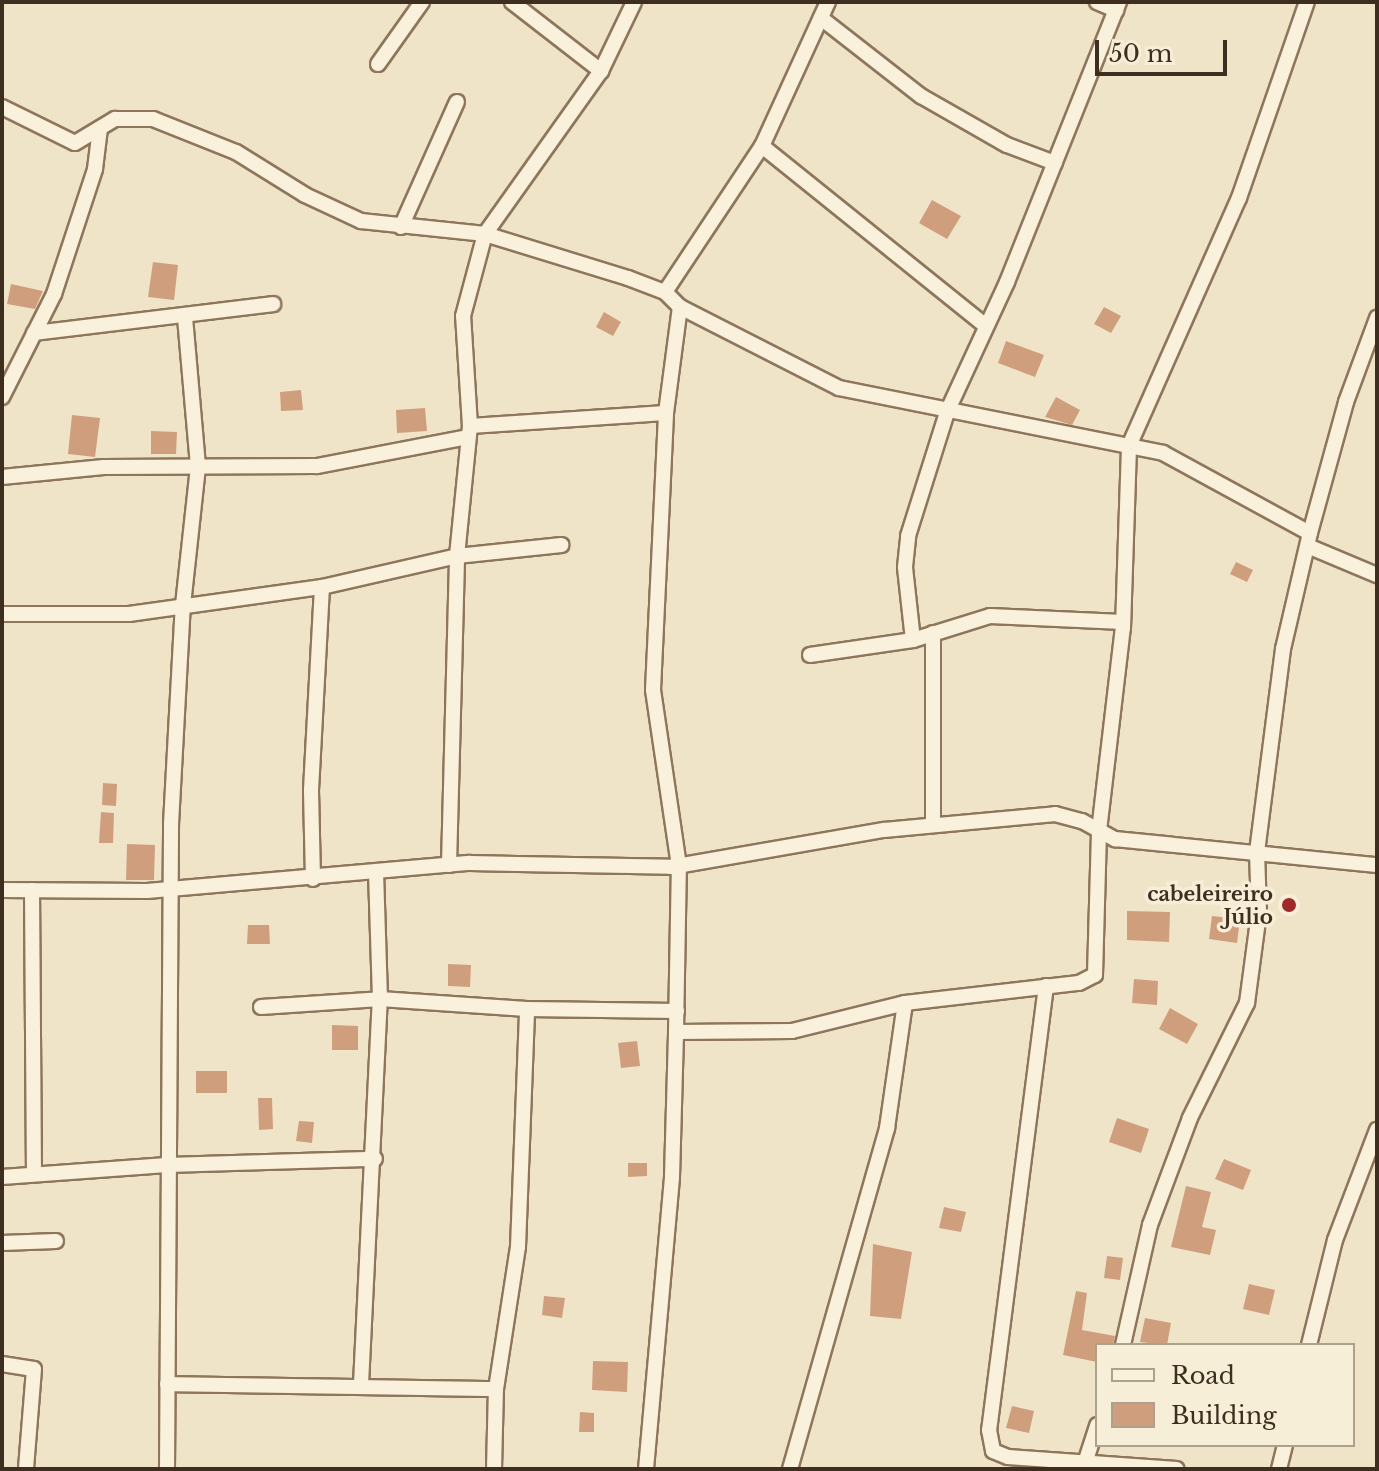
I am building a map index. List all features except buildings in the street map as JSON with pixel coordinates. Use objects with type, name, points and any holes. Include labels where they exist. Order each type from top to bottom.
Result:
[{"type":"street","points":[[378,64],[422,2]]},
{"type":"street","points":[[512,2],[601,71]]},
{"type":"street","points":[[449,865],[457,556],[469,432],[463,316],[485,234],[601,71],[634,2]]},
{"type":"street","points":[[665,292],[762,146],[828,2]]},
{"type":"street","points":[[913,640],[905,567],[908,536],[947,412],[1055,163],[1118,6],[1097,2]]},
{"type":"street","points":[[676,1032],[792,1031],[905,1003],[1090,981],[1095,975],[1099,831],[1123,622],[1129,446],[1239,198],[1307,2]]},
{"type":"street","points":[[821,18],[921,96],[1007,145],[1055,163]]},
{"type":"street","points":[[401,227],[457,102]]},
{"type":"street","points":[[2,107],[75,143],[115,119],[153,119],[236,152],[331,209],[361,221],[485,234],[665,292],[680,307],[811,378],[947,412],[1163,453],[1201,471],[1310,540],[1377,575]]},
{"type":"street","points":[[2,397],[54,294],[95,169],[100,128]]},
{"type":"street","points":[[762,146],[985,325]]},
{"type":"street","points":[[34,333],[273,304]]},
{"type":"street","points":[[646,1469],[672,1177],[677,1011],[679,866],[653,690],[666,413],[680,307]]},
{"type":"street","points":[[167,1469],[167,1165],[173,889],[171,824],[183,605],[198,466],[185,316]]},
{"type":"street","points":[[1124,1343],[1137,1304],[1150,1225],[1190,1118],[1247,1003],[1259,913],[1257,852],[1283,649],[1346,402],[1377,318]]},
{"type":"street","points":[[2,477],[198,466],[317,466],[469,432],[666,413]]},
{"type":"street","points":[[2,614],[129,614],[322,587],[457,556],[561,545]]},
{"type":"street","points":[[313,879],[311,790],[322,587]]},
{"type":"street","points":[[810,655],[913,640],[990,616],[1123,622]]},
{"type":"street","points":[[933,633],[933,825]]},
{"type":"street","points":[[2,890],[173,889],[449,865],[624,870],[679,866],[933,825],[1055,814],[1115,839],[1377,865]]},
{"type":"street","points":[[361,1384],[375,1159],[380,999],[376,873]]},
{"type":"street","points":[[32,890],[34,1174]]},
{"type":"street","points":[[1046,986],[989,1430],[993,1451],[1008,1463],[1085,1463],[1177,1469]]},
{"type":"street","points":[[261,1007],[380,999],[527,1009],[677,1011]]},
{"type":"street","points":[[790,1469],[887,1128],[905,1003]]},
{"type":"street","points":[[494,1469],[496,1389],[518,1247],[527,1009]]},
{"type":"street","points":[[1309,1343],[1335,1240],[1377,1130]]},
{"type":"street","points":[[2,1177],[167,1165],[375,1159]]},
{"type":"street","points":[[2,1243],[56,1241]]},
{"type":"street","points":[[2,1364],[34,1369],[26,1469]]},
{"type":"street","points":[[167,1384],[361,1384],[496,1389]]},
{"type":"street","points":[[1085,1463],[1095,1431]]},
{"type":"street","points":[[1279,1469],[1284,1447]]},
{"type":"place","name":"cabeleireiro Júlio","points":[[1289,905]]}]
